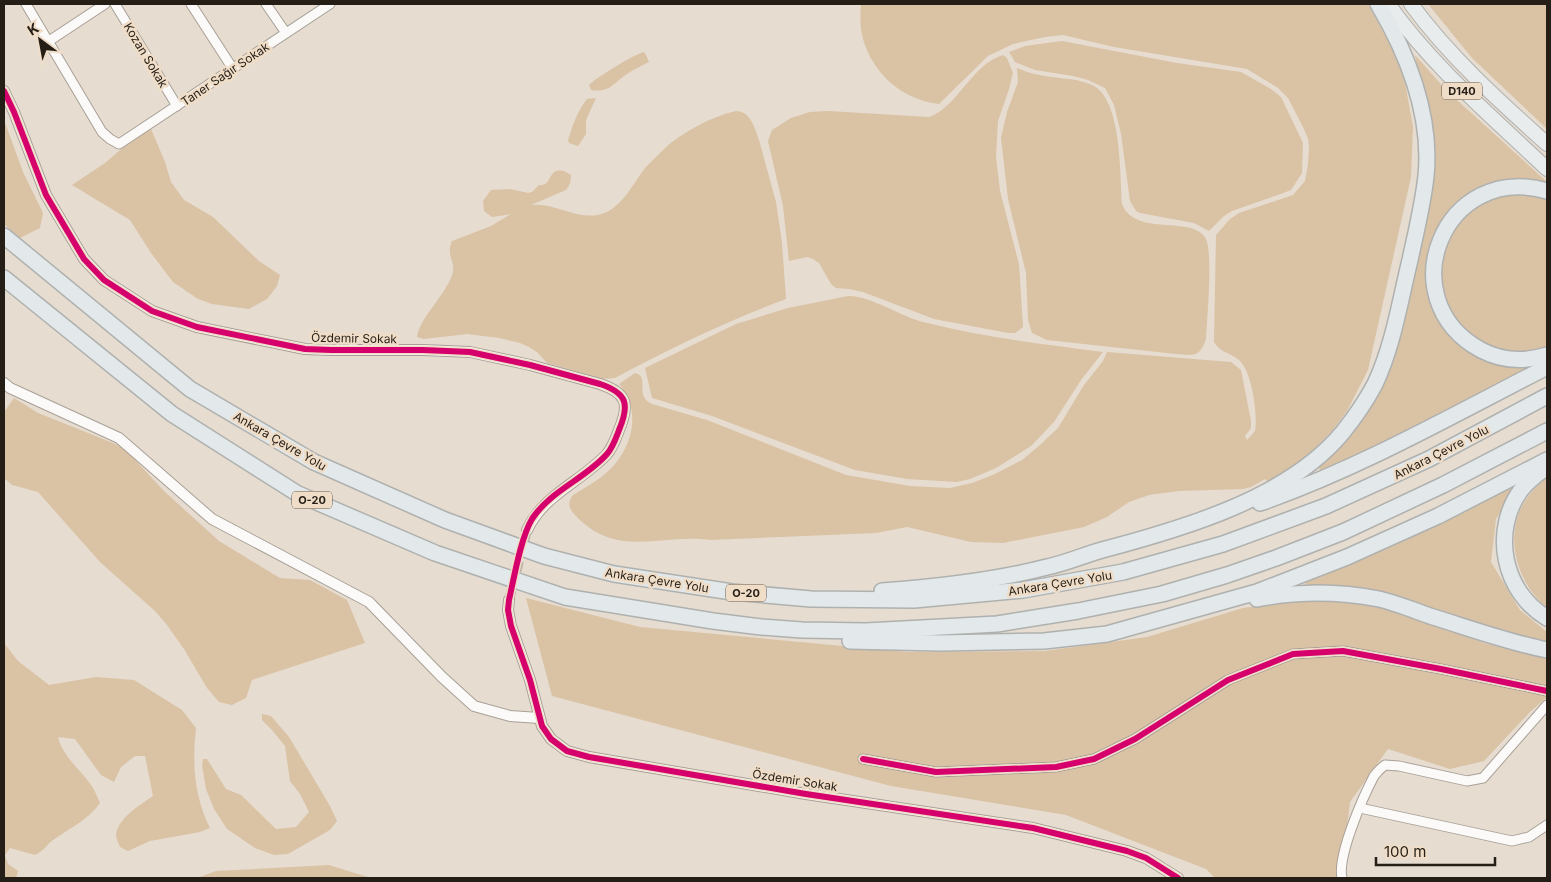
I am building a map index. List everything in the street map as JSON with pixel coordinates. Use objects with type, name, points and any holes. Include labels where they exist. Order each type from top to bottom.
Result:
[{"type":"highway","points":[[1166,532],[1238,505],[1262,494],[1294,475],[1341,434],[1367,397],[1380,372],[1398,312],[1411,253],[1424,187],[1426,160],[1419,96],[1401,46],[1378,4]]},
{"type":"highway","name":"D140","points":[[1388,4],[1421,48],[1547,170]]},
{"type":"highway","name":"D140","points":[[1411,4],[1432,32],[1452,53],[1547,144]]},
{"type":"highway","points":[[1547,191],[1515,187],[1492,191],[1472,201],[1457,214],[1443,233],[1436,250],[1434,268],[1436,291],[1442,309],[1450,323],[1468,342],[1484,352],[1511,360],[1533,359],[1547,355]]},
{"type":"highway","name":"Ankara Çevre Yolu","points":[[4,236],[190,389],[314,462],[445,520],[544,556],[595,570],[644,580],[732,592],[811,599],[885,600],[938,598],[1049,587],[1099,578],[1223,544],[1326,506],[1429,459],[1547,396]]},
{"type":"highway","name":"O-20","points":[[4,278],[172,414],[298,494],[435,553],[565,597],[761,627],[835,631],[906,630],[987,624],[1078,611],[1162,594],[1312,545],[1350,529],[1434,490],[1547,431]]},
{"type":"highway","points":[[644,580],[848,591],[883,591],[988,579],[1049,567],[1253,505],[1340,472],[1547,367]]},
{"type":"highway","points":[[1107,634],[1257,592],[1347,557],[1438,516],[1547,460]]},
{"type":"highway","points":[[1547,467],[1530,480],[1516,499],[1507,520],[1504,542],[1507,565],[1516,588],[1533,608],[1547,618]]},
{"type":"highway","points":[[565,597],[639,616],[778,638],[883,642],[982,642],[1044,641],[1107,634],[1168,622],[1267,597],[1301,592],[1342,593],[1380,600],[1491,636],[1547,650]]},
{"type":"street","points":[[26,4],[49,41],[105,4]]},
{"type":"street","name":"Kozan Sokak","points":[[115,4],[177,106]]},
{"type":"street","points":[[191,4],[233,69]]},
{"type":"street","points":[[266,4],[286,33]]},
{"type":"street","name":"Taner Sağır Sokak","points":[[49,41],[102,132],[119,144],[329,4]]},
{"type":"street","name":"Özdemir Sokak","points":[[4,91],[46,195],[84,259],[104,280],[152,311],[197,326],[305,349],[442,350],[488,355],[600,384],[613,388],[618,392],[623,398],[625,412],[611,448],[600,460],[547,501],[533,518],[527,530]]},
{"type":"street","points":[[4,383],[10,388],[119,438],[212,519],[369,602],[442,677],[474,706],[510,716],[539,718]]},
{"type":"street","name":"Özdemir Sokak","points":[[509,600],[508,610],[511,626],[530,680],[542,726],[550,739],[567,751],[589,757],[806,794],[1033,828],[1127,851],[1146,858],[1178,878]]},
{"type":"street","points":[[863,759],[936,772],[1056,767],[1094,759],[1135,739],[1228,680],[1293,654],[1344,651],[1547,691]]},
{"type":"street","points":[[1342,878],[1340,870],[1347,839],[1375,774],[1385,765],[1399,766],[1467,781],[1483,778],[1547,705]]},
{"type":"street","points":[[1360,808],[1512,841],[1529,837],[1547,825]]},
{"type":"shaded area","points":[[861,4],[1368,4],[1402,66],[1413,127],[1411,177],[1368,370],[1347,411],[1332,431],[1301,463],[1270,484],[1265,479],[1243,489],[1179,491],[1149,495],[1129,502],[1107,517],[1084,527],[1003,543],[971,542],[907,527],[876,533],[711,540],[623,541],[607,537],[591,529],[575,515],[570,505],[573,495],[606,473],[615,464],[628,442],[632,418],[631,406],[619,384],[635,373],[642,378],[642,391],[646,400],[652,404],[707,420],[846,475],[910,486],[950,488],[972,483],[1022,460],[1058,428],[1084,385],[1103,361],[1107,352],[1231,362],[1241,370],[1251,421],[1251,428],[1245,436],[1247,440],[1255,431],[1255,404],[1251,383],[1244,366],[1239,360],[1219,348],[1214,342],[1216,235],[1230,219],[1239,213],[1293,195],[1305,181],[1308,164],[1308,139],[1288,98],[1278,88],[1247,69],[1114,47],[1063,35],[1013,44],[988,56],[939,104],[913,97],[891,83],[882,74],[868,52],[863,39],[860,21]]},
{"type":"shaded area","points":[[1428,4],[1547,4],[1547,129],[1472,58]]},
{"type":"shaded area","points":[[1062,41],[1177,63],[1241,72],[1281,97],[1303,143],[1302,173],[1291,190],[1232,211],[1209,231],[1194,223],[1136,211],[1130,201],[1121,134],[1114,105],[1105,88],[1088,80],[1073,76],[1035,70],[1015,62],[1009,52],[1025,46]]},
{"type":"shaded area","points":[[644,52],[649,62],[622,77],[607,89],[591,90],[589,85],[599,77],[624,61]]},
{"type":"shaded area","points":[[1003,55],[1007,58],[1013,73],[998,121],[996,157],[1000,191],[1019,264],[1023,327],[1015,333],[1008,333],[934,319],[863,292],[836,288],[831,284],[819,263],[813,259],[807,257],[789,261],[783,206],[768,141],[772,130],[791,118],[810,112],[828,111],[929,117],[948,105],[983,67]]},
{"type":"shaded area","points":[[1415,55],[1446,90],[1547,182],[1547,189],[1466,200],[1427,271],[1428,291],[1431,300],[1440,321],[1448,331],[1529,363],[1538,369],[1323,474],[1318,467],[1352,435],[1382,387],[1397,347],[1418,261],[1432,151]]},
{"type":"shaded area","points":[[1017,68],[1042,76],[1085,82],[1102,93],[1109,105],[1114,121],[1120,157],[1122,204],[1129,214],[1139,220],[1151,223],[1190,228],[1199,232],[1206,239],[1209,272],[1206,339],[1204,345],[1195,354],[1176,354],[1047,340],[1032,333],[1028,320],[1026,273],[1008,199],[1001,138],[1007,112],[1018,82]]},
{"type":"shaded area","points":[[596,98],[586,120],[586,134],[578,146],[569,143],[568,140],[576,118],[587,99]]},
{"type":"shaded area","points":[[736,111],[745,114],[754,126],[776,202],[782,243],[786,299],[742,316],[615,378],[602,379],[547,363],[537,352],[529,347],[499,338],[467,334],[424,339],[417,337],[419,329],[449,283],[452,275],[453,266],[450,246],[452,241],[491,226],[511,214],[492,217],[484,211],[483,201],[491,190],[510,189],[528,193],[532,192],[539,185],[547,183],[554,172],[563,171],[571,175],[570,183],[566,190],[531,205],[548,206],[581,215],[598,215],[614,208],[646,167],[672,142],[689,130]]},
{"type":"shaded area","points":[[4,120],[23,172],[43,213],[40,228],[20,238],[4,224]]},
{"type":"shaded area","points":[[151,129],[171,182],[184,200],[213,217],[259,261],[280,275],[277,286],[267,299],[249,309],[212,304],[198,299],[173,282],[151,253],[130,220],[72,185],[105,163],[133,139]]},
{"type":"shaded area","points":[[1538,191],[1547,194],[1547,349],[1530,353],[1505,352],[1487,346],[1467,332],[1454,317],[1445,302],[1439,274],[1448,231],[1486,197]]},
{"type":"shaded area","points":[[848,296],[875,302],[923,322],[967,332],[1103,352],[1081,380],[1054,422],[1031,446],[996,468],[970,479],[957,482],[907,479],[855,470],[712,416],[652,398],[645,368],[736,324],[788,308]]},
{"type":"shaded area","points":[[14,398],[38,413],[123,447],[164,491],[219,541],[280,578],[310,580],[347,600],[365,643],[252,680],[246,698],[232,705],[219,702],[207,688],[184,649],[155,611],[100,562],[38,492],[12,485],[4,478],[4,412]]},
{"type":"shaded area","points":[[1547,477],[1547,608],[1537,598],[1522,575],[1517,562],[1514,533],[1522,506],[1533,490]]},
{"type":"shaded area","points":[[1509,485],[1512,494],[1496,519],[1491,562],[1520,610],[1547,632],[1547,645],[1362,588],[1305,586],[1305,578]]},
{"type":"shaded area","points":[[526,598],[640,627],[908,652],[1045,651],[1147,637],[1243,608],[1321,598],[1393,610],[1484,643],[1547,659],[1547,697],[1531,711],[1484,761],[1450,769],[1388,749],[1350,802],[1341,878],[1215,878],[1206,869],[1066,815],[891,786],[552,696]]},
{"type":"shaded area","points":[[4,643],[18,661],[49,685],[96,677],[134,680],[182,710],[196,728],[195,779],[200,804],[210,828],[200,832],[150,841],[128,851],[120,847],[116,835],[121,823],[130,812],[153,796],[145,756],[135,756],[121,767],[114,782],[101,775],[75,739],[58,737],[64,751],[87,779],[100,803],[84,819],[35,855],[10,848],[5,855],[8,864],[18,871],[16,878],[4,878]]},
{"type":"shaded area","points":[[262,714],[271,716],[289,737],[337,821],[330,830],[288,854],[274,855],[255,848],[227,829],[214,809],[206,789],[202,765],[203,759],[207,759],[226,789],[241,795],[276,829],[296,827],[309,812],[300,794],[290,781],[285,746],[262,720]]},
{"type":"shaded area","points":[[329,865],[371,878],[197,878],[216,871]]},
{"type":"tunnel","points":[[509,600],[527,530]]},
{"type":"cycle path","points":[[4,91],[46,195],[84,259],[104,280],[152,311],[197,327],[305,349],[470,352],[530,365],[600,384],[609,387],[621,396],[625,406],[624,413],[613,445],[609,451],[589,471],[558,492],[532,519],[521,547],[509,600],[508,610],[511,626],[530,680],[542,726],[551,739],[567,751],[589,757],[806,794],[1033,828],[1127,851],[1146,858],[1178,878]]},
{"type":"cycle path","points":[[863,759],[936,772],[1056,767],[1094,759],[1135,739],[1228,680],[1293,654],[1343,651],[1547,691]]}]
